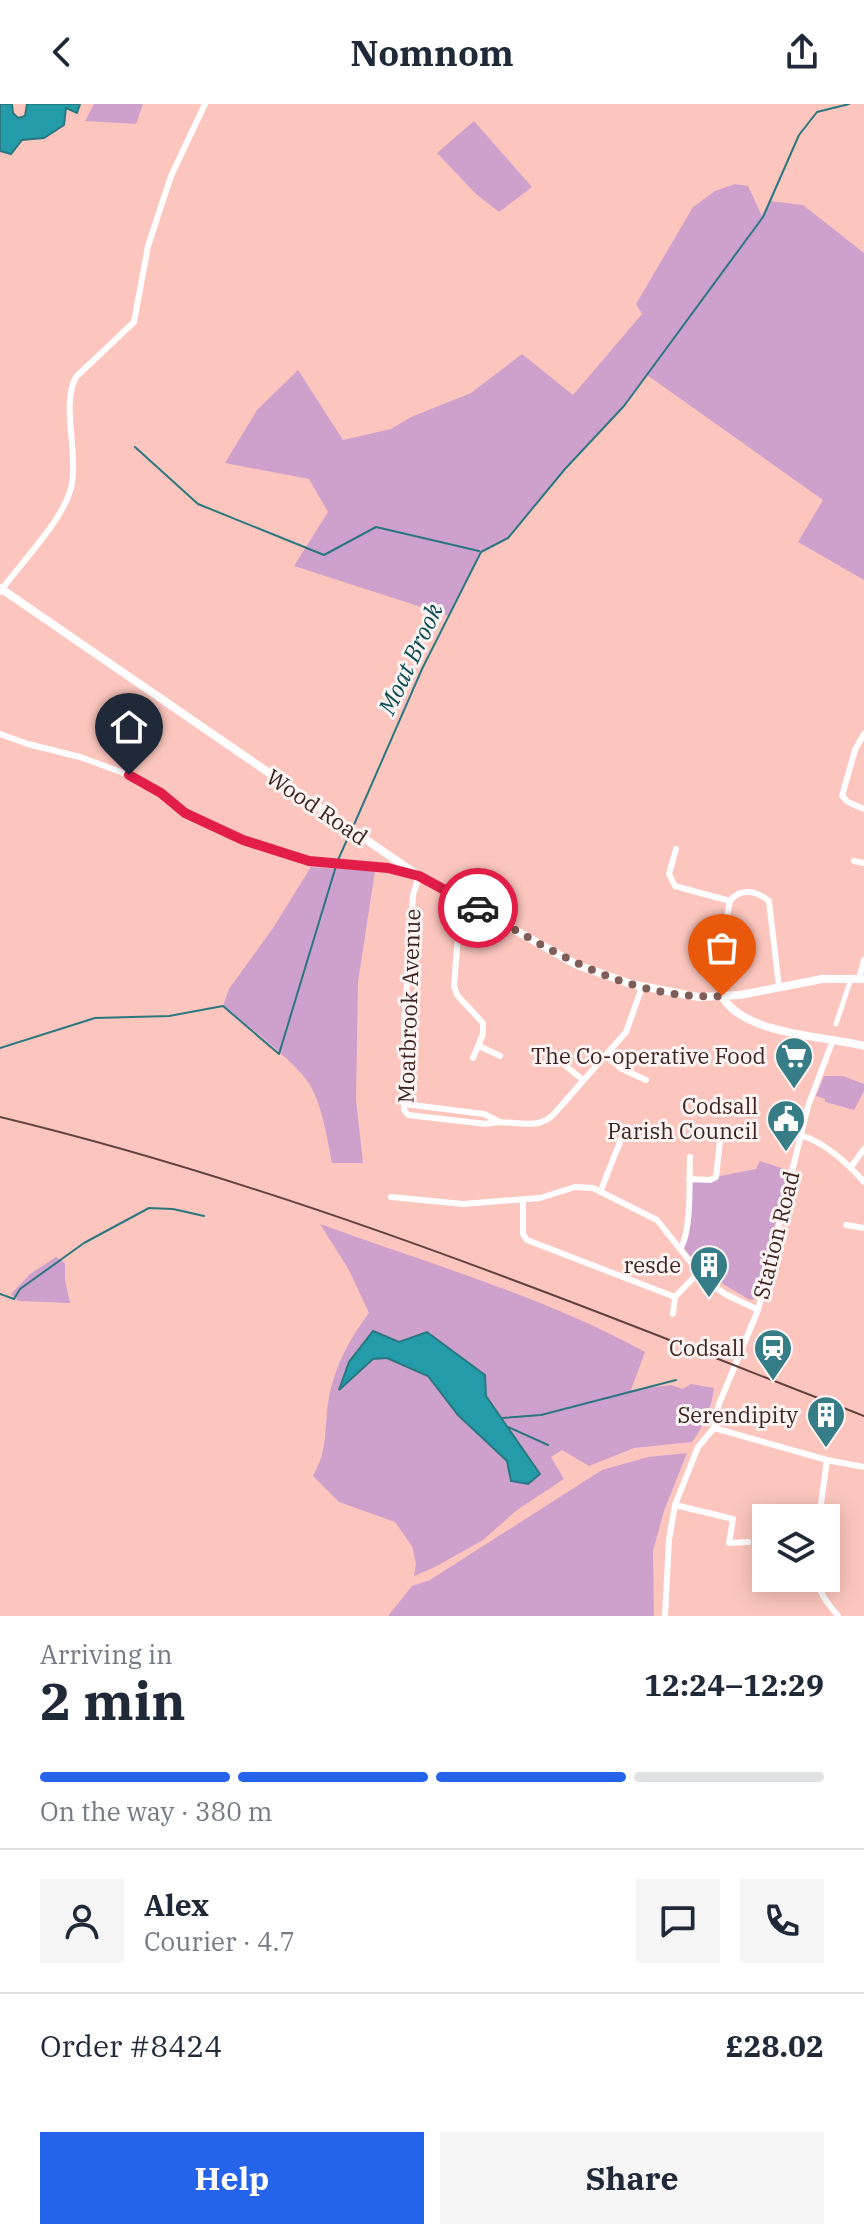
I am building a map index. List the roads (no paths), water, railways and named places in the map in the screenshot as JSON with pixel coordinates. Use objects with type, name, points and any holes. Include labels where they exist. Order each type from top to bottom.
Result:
[{"type":"street","points":[[1,590],[49,528],[68,496],[73,458],[70,388],[76,377],[134,322],[148,246],[171,176],[205,104]]},
{"type":"street","name":"Wood Road","points":[[1,590],[419,876],[577,965],[642,987],[687,996],[722,996],[822,979],[858,979]]},
{"type":"street","points":[[0,734],[129,775],[161,793],[185,813],[243,840],[309,861],[388,868],[419,876]]},
{"type":"street","points":[[864,734],[855,750],[842,796],[864,809]]},
{"type":"street","points":[[676,849],[670,869],[671,882],[681,888],[730,901]]},
{"type":"street","points":[[854,861],[864,863]]},
{"type":"street","name":"Moatbrook Avenue","points":[[419,876],[413,895],[404,1026],[404,1112],[408,1115],[483,1124],[498,1121],[525,1125],[543,1122],[606,1056],[629,1027],[642,987]]},
{"type":"street","points":[[716,973],[730,901],[743,891],[761,895],[769,901],[779,987]]},
{"type":"street","points":[[468,902],[459,924],[454,986],[457,995],[483,1023],[479,1046],[473,1058]]},
{"type":"street","points":[[836,1024],[864,960]]},
{"type":"street","points":[[722,996],[732,1011],[779,1030],[817,1040],[864,1046]]},
{"type":"street","name":"Station Road","points":[[665,1616],[669,1540],[675,1505],[698,1447],[714,1428],[719,1404],[758,1310],[808,1106],[833,1040]]},
{"type":"street","points":[[479,1046],[500,1056]]},
{"type":"street","points":[[545,1049],[583,1080]]},
{"type":"street","points":[[606,1056],[622,1069],[646,1080]]},
{"type":"street","points":[[601,1190],[625,1129]]},
{"type":"street","points":[[800,1135],[816,1141],[851,1167],[864,1182]]},
{"type":"street","points":[[689,1179],[710,1180],[716,1177],[720,1141]]},
{"type":"street","points":[[851,1167],[864,1149]]},
{"type":"street","points":[[680,1249],[689,1228],[690,1157]]},
{"type":"street","points":[[391,1197],[463,1204],[523,1200],[575,1187],[601,1190],[657,1220],[698,1273],[715,1288],[758,1310]]},
{"type":"street","points":[[523,1200],[523,1234],[527,1240],[675,1297]]},
{"type":"street","points":[[846,1225],[864,1228]]},
{"type":"street","points":[[673,1314],[675,1297],[698,1273]]},
{"type":"street","points":[[714,1428],[827,1460],[864,1467]]},
{"type":"street","points":[[821,1504],[827,1460]]},
{"type":"street","points":[[675,1505],[733,1519],[729,1543],[748,1542]]},
{"type":"street","points":[[822,1592],[838,1616]]},
{"type":"water","points":[[0,104],[12,104],[13,113],[18,118],[25,116],[27,104],[80,104],[77,113],[66,108],[64,125],[44,138],[22,140],[11,154],[0,151]]},
{"type":"water","points":[[373,1331],[399,1342],[427,1332],[485,1375],[486,1396],[540,1474],[528,1484],[511,1481],[507,1461],[458,1415],[428,1376],[387,1358],[373,1359],[339,1390],[349,1362]]},
{"type":"waterway","name":"Moat Brook","points":[[353,827],[422,669],[481,552],[508,538],[565,469],[624,406],[763,217],[799,135],[817,112],[849,104]]},
{"type":"waterway","points":[[135,447],[198,504],[324,555],[376,527],[479,551]]},
{"type":"waterway","name":"Moat Brook","points":[[338,860],[350,833]]},
{"type":"waterway","name":"Moat Brook","points":[[0,1048],[95,1018],[169,1016],[223,1006],[279,1054],[336,866]]},
{"type":"waterway","points":[[0,1294],[14,1299],[20,1289],[84,1243],[149,1208],[173,1209],[204,1216]]},
{"type":"waterway","points":[[502,1418],[541,1415],[676,1380]]},
{"type":"waterway","points":[[508,1427],[548,1445]]},
{"type":"railway","points":[[0,1117],[221,1178],[329,1214],[544,1292],[864,1416]]},
{"type":"place","name":"The Co-operative Food","points":[[794,1090]]},
{"type":"place","name":"Codsall Parish Council","points":[[786,1153]]},
{"type":"place","name":"resde","points":[[709,1299]]},
{"type":"place","name":"Codsall","points":[[773,1382]]},
{"type":"place","name":"Serendipity","points":[[826,1449]]}]
